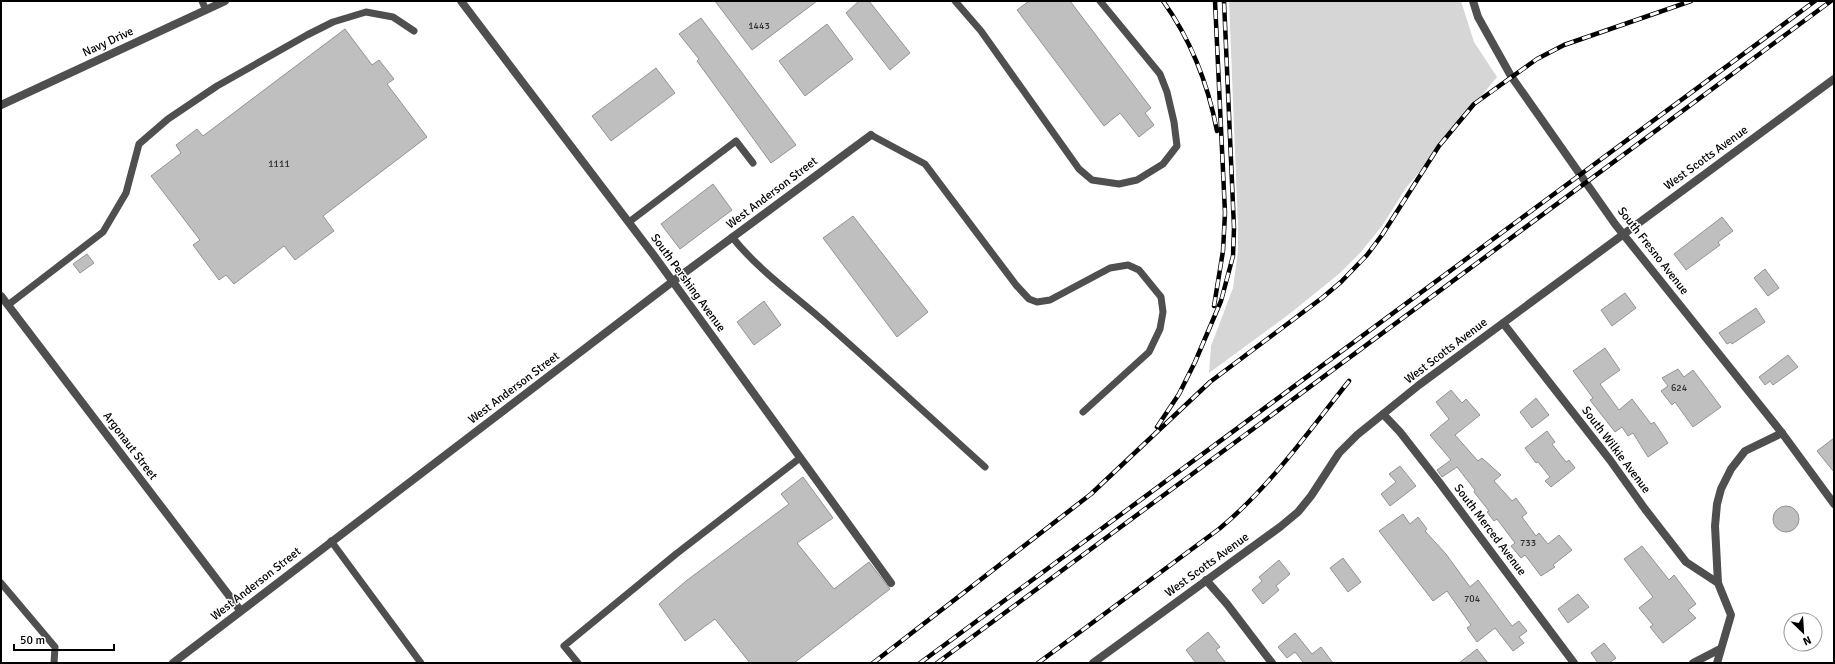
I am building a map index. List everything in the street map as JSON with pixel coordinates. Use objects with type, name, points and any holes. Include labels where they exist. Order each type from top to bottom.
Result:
[{"type":"street","name":"Navy Drive","points":[[1,105],[225,1]]},
{"type":"street","name":"South Pershing Avenue","points":[[461,1],[628,222],[891,583]]},
{"type":"street","name":"South Fresno Avenue","points":[[1473,1],[1478,17],[1512,76],[1623,234],[1782,433],[1834,504]]},
{"type":"street","name":"West Scotts Avenue","points":[[1093,663],[1280,528],[1298,512],[1311,496],[1339,453],[1357,435],[1419,385],[1834,79]]},
{"type":"street","name":"West Anderson Street","points":[[173,663],[240,610],[672,282],[871,135]]},
{"type":"street","name":"Argonaut Street","points":[[1,296],[240,610]]},
{"type":"street","name":"South Wilkie Avenue","points":[[1503,323],[1610,460],[1645,509],[1686,562],[1718,583]]},
{"type":"street","name":"South Merced Avenue","points":[[1383,414],[1400,432],[1434,476],[1574,663]]},
{"type":"street","points":[[1717,663],[1731,615],[1718,583],[1715,526],[1717,504],[1721,489],[1731,470],[1745,452],[1782,433]]},
{"type":"street","points":[[1206,580],[1227,604],[1272,663]]},
{"type":"street","points":[[1693,663],[1720,649]]},
{"type":"lane","points":[[202,1],[206,10]]},
{"type":"lane","points":[[955,1],[981,31],[1079,169],[1092,180],[1119,184],[1137,180],[1163,164],[1177,146],[1174,122],[1167,92],[1160,74],[1100,1]]},
{"type":"lane","points":[[8,305],[103,232],[126,193],[140,144],[168,119],[217,86],[306,35],[333,22],[366,12],[393,17],[414,31]]},
{"type":"lane","points":[[871,135],[925,164],[1016,285],[1029,298],[1037,302],[1050,300],[1110,268],[1128,265],[1140,270],[1161,297],[1163,312],[1160,329],[1149,352],[1084,412]]},
{"type":"lane","points":[[628,222],[736,141],[753,163]]},
{"type":"lane","points":[[732,238],[742,251],[770,277],[827,324],[985,467]]},
{"type":"lane","points":[[578,663],[564,646],[676,554],[800,458]]},
{"type":"lane","points":[[331,541],[421,663]]},
{"type":"lane","points":[[1,583],[55,646],[54,663]]},
{"type":"shaded area","points":[[1229,1],[1461,1],[1474,42],[1497,77],[1406,188],[1382,226],[1360,253],[1340,273],[1292,312],[1209,373],[1211,346],[1233,288],[1238,251]]},
{"type":"building","points":[[715,1],[817,1],[752,50]]},
{"type":"building","points":[[859,1],[869,1],[910,53],[890,70],[846,13]]},
{"type":"building","points":[[1029,1],[1070,1],[1151,108],[1145,113],[1154,125],[1139,137],[1120,113],[1104,126],[1017,10]]},
{"type":"building","points":[[701,18],[796,145],[771,163],[697,61],[699,59],[679,34]]},
{"type":"building","points":[[827,24],[853,59],[805,96],[779,61]]},
{"type":"building","points":[[345,29],[372,65],[379,60],[394,79],[387,84],[427,137],[323,216],[334,231],[295,260],[284,246],[234,284],[226,275],[219,280],[193,245],[200,240],[151,176],[181,153],[176,145],[197,129],[203,136]]},
{"type":"building","points":[[656,68],[675,93],[611,141],[592,116]]},
{"type":"building","points":[[713,184],[732,210],[680,249],[661,224]]},
{"type":"building","points":[[853,216],[928,312],[897,337],[823,238]]},
{"type":"building","points":[[1722,217],[1733,231],[1718,242],[1720,245],[1686,270],[1674,254]]},
{"type":"building","points":[[87,254],[94,263],[80,273],[73,264]]},
{"type":"building","points":[[1765,269],[1779,288],[1768,296],[1754,278]]},
{"type":"building","points":[[1625,293],[1636,308],[1612,326],[1601,310]]},
{"type":"building","points":[[764,301],[781,325],[754,345],[737,322]]},
{"type":"building","points":[[1756,308],[1765,322],[1732,344],[1731,342],[1727,344],[1719,333]]},
{"type":"building","points":[[1605,348],[1620,370],[1600,384],[1619,410],[1632,399],[1651,424],[1654,422],[1668,443],[1648,457],[1633,433],[1628,436],[1622,427],[1615,432],[1590,400],[1593,398],[1573,371]]},
{"type":"building","points":[[1788,355],[1798,367],[1773,385],[1770,381],[1765,385],[1759,377]]},
{"type":"building","points":[[1678,369],[1684,377],[1693,370],[1721,407],[1693,427],[1675,402],[1672,405],[1661,391],[1668,386],[1662,378]]},
{"type":"building","points":[[1451,390],[1462,403],[1466,399],[1480,415],[1455,435],[1478,461],[1482,458],[1501,475],[1494,481],[1512,501],[1516,498],[1527,513],[1522,517],[1536,536],[1539,533],[1548,544],[1559,535],[1572,550],[1553,565],[1555,567],[1541,576],[1525,555],[1521,558],[1511,546],[1515,543],[1497,519],[1494,521],[1487,512],[1489,511],[1457,467],[1442,477],[1437,470],[1451,460],[1430,435],[1449,419],[1436,402]]},
{"type":"building","points":[[1536,398],[1549,415],[1532,428],[1520,412]]},
{"type":"building","points":[[1547,431],[1555,442],[1552,444],[1566,462],[1569,460],[1575,468],[1551,487],[1545,481],[1550,477],[1538,462],[1536,463],[1525,448]]},
{"type":"building","points":[[1834,438],[1834,472],[1817,451]]},
{"type":"building","points":[[1400,466],[1416,486],[1390,506],[1381,494],[1396,482],[1389,474]]},
{"type":"building","points":[[803,477],[833,518],[797,543],[834,589],[869,562],[890,589],[794,663],[750,663],[715,619],[685,641],[659,604],[686,581],[789,504],[781,494]]},
{"type":"building","points":[[1786,506],[1795,510],[1799,519],[1795,528],[1786,532],[1777,528],[1773,519],[1777,510]]},
{"type":"building","points":[[1403,514],[1410,524],[1418,517],[1427,529],[1425,531],[1446,554],[1470,587],[1478,580],[1512,626],[1519,621],[1527,631],[1519,637],[1524,643],[1513,651],[1495,628],[1477,642],[1467,628],[1471,625],[1447,591],[1433,601],[1379,531]]},
{"type":"building","points":[[1642,546],[1669,580],[1674,575],[1696,604],[1688,610],[1696,618],[1663,643],[1650,627],[1653,625],[1639,608],[1653,597],[1624,559]]},
{"type":"building","points":[[1343,558],[1361,582],[1348,592],[1330,568]]},
{"type":"building","points":[[1279,560],[1290,574],[1276,586],[1279,590],[1263,604],[1252,590],[1262,581],[1259,577]]},
{"type":"building","points":[[1578,594],[1589,607],[1568,623],[1558,609]]},
{"type":"building","points":[[1208,632],[1220,647],[1216,650],[1226,663],[1196,663],[1186,650]]},
{"type":"building","points":[[1295,633],[1312,654],[1321,647],[1333,663],[1301,663],[1303,662],[1295,652],[1287,658],[1278,647]]},
{"type":"building","points":[[1604,643],[1616,658],[1609,663],[1598,663],[1591,653]]},
{"type":"building","points":[[1477,649],[1488,663],[1459,663]]},
{"type":"railway","points":[[1163,1],[1182,31],[1197,63],[1209,96],[1217,131]]},
{"type":"railway","points":[[1214,306],[1223,251],[1225,213],[1215,1]]},
{"type":"railway","points":[[1157,427],[1179,394],[1195,362],[1221,301],[1233,256],[1234,228],[1224,1]]},
{"type":"railway","points":[[873,663],[1091,494],[1210,382],[1341,282],[1367,255],[1382,235],[1439,146],[1474,104],[1537,59],[1564,45],[1691,1]]},
{"type":"railway","points":[[920,663],[1815,1]]},
{"type":"railway","points":[[937,663],[1831,1]]},
{"type":"railway","points":[[1038,663],[1219,529],[1238,513],[1288,458],[1349,381]]}]
